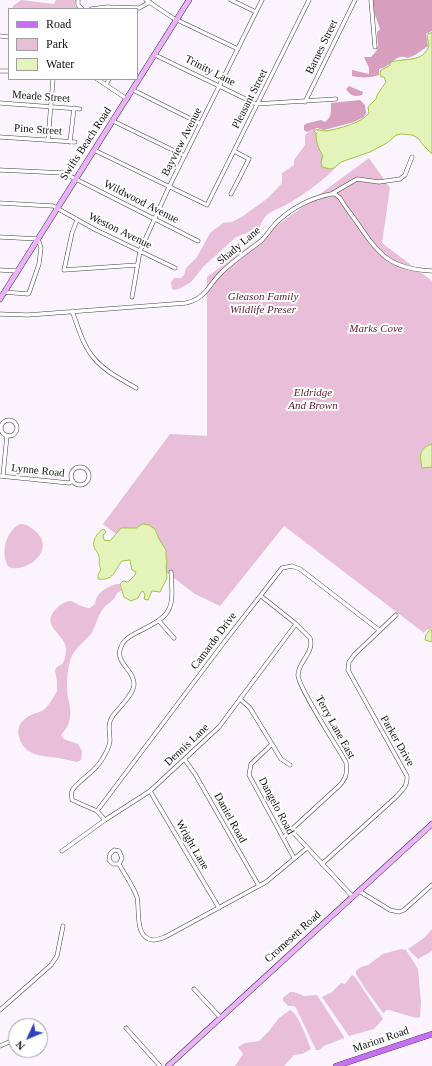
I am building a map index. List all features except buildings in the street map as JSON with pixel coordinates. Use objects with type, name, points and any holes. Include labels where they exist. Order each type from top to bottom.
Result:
[{"type":"main road","name":"Marion Road","points":[[336,1066],[432,1034]]},
{"type":"street","name":"Swifts Beach Road","points":[[139,73],[155,54],[189,0]]},
{"type":"street","points":[[231,0],[256,12]]},
{"type":"street","name":"Bayview Avenue","points":[[132,297],[140,251],[154,218],[262,0]]},
{"type":"street","name":"Pleasant Street","points":[[169,187],[207,206],[256,104],[309,0]]},
{"type":"street","name":"Barnes Street","points":[[306,102],[355,0]]},
{"type":"street","points":[[371,0],[375,47]]},
{"type":"street","points":[[99,8],[139,8],[148,1],[177,19],[238,49]]},
{"type":"street","name":"Trinity Lane","points":[[155,54],[256,104]]},
{"type":"street","points":[[48,140],[53,80]]},
{"type":"street","points":[[98,80],[127,99]]},
{"type":"street","points":[[106,85],[109,80]]},
{"type":"street","name":"Swifts Beach Road","points":[[0,299],[133,90],[137,80]]},
{"type":"street","points":[[133,90],[201,124]]},
{"type":"street","points":[[256,104],[336,99]]},
{"type":"street","name":"Meade Street","points":[[0,103],[80,109]]},
{"type":"street","name":"Pine Street","points":[[0,137],[72,142],[74,108]]},
{"type":"street","points":[[113,121],[185,156]]},
{"type":"street","points":[[94,150],[169,187]]},
{"type":"street","points":[[231,194],[249,159],[234,151]]},
{"type":"street","name":"Shady Lane","points":[[0,314],[28,314],[160,306],[195,301],[209,289],[222,272],[266,236],[281,219],[308,201],[333,194],[357,179],[379,182],[400,180],[405,175],[412,157]]},
{"type":"street","name":"Wildwood Avenue","points":[[0,170],[64,173],[198,242]]},
{"type":"street","points":[[333,194],[340,198],[365,234],[383,255],[398,265],[406,268],[432,271]]},
{"type":"street","name":"Weston Avenue","points":[[0,203],[48,205],[176,268]]},
{"type":"street","points":[[77,220],[72,232],[64,270],[137,265]]},
{"type":"street","points":[[0,237],[38,239],[41,248],[39,264],[28,294],[4,292]]},
{"type":"street","points":[[0,270],[17,271]]},
{"type":"street","points":[[72,311],[85,345],[92,357],[105,369],[136,388]]},
{"type":"street","points":[[9,421],[14,423],[16,428],[14,434],[7,436],[3,433],[1,428],[4,423],[9,421]]},
{"type":"street","points":[[1,476],[7,436]]},
{"type":"street","name":"Lynne Road","points":[[81,467],[87,470],[89,477],[86,483],[79,485],[73,481],[71,475],[74,469],[81,467]]},
{"type":"street","name":"Lynne Road","points":[[1,476],[69,483],[73,481]]},
{"type":"street","name":"Camardo Drive","points":[[97,812],[282,568],[295,566],[379,630]]},
{"type":"street","points":[[105,820],[97,812],[72,800],[72,791],[74,786],[91,773],[100,762],[110,741],[108,730],[111,718],[133,690],[134,680],[120,657],[121,645],[132,635],[159,621],[168,611],[173,594],[171,572]]},
{"type":"street","name":"Terry Lane East","points":[[261,596],[296,624],[308,635],[311,640],[310,649],[299,669],[298,677],[310,701],[346,762],[347,772],[344,780],[292,830]]},
{"type":"street","name":"Parker Drive","points":[[322,864],[396,797],[405,788],[408,781],[407,776],[348,670],[349,662],[354,655],[396,615]]},
{"type":"street","points":[[159,621],[174,638]]},
{"type":"street","name":"Dennis Lane","points":[[62,851],[105,820],[150,791],[185,760],[219,727],[296,624]]},
{"type":"street","points":[[240,699],[250,708],[271,745],[281,759],[290,765]]},
{"type":"street","name":"Dangelo Road","points":[[271,745],[251,764],[249,775],[294,858]]},
{"type":"street","name":"Daniel Road","points":[[185,760],[195,774],[259,886]]},
{"type":"street","name":"Wright Lane","points":[[150,791],[219,908]]},
{"type":"street","name":"Cromesett Road","points":[[168,1066],[432,824]]},
{"type":"street","points":[[283,838],[292,830],[352,897]]},
{"type":"street","points":[[119,864],[136,895],[140,928],[145,936],[154,940],[166,937],[266,882],[307,848]]},
{"type":"street","points":[[114,850],[119,851],[122,858],[119,864],[113,864],[108,858],[114,850]]},
{"type":"street","points":[[359,891],[390,910],[399,912],[404,910],[432,885]]},
{"type":"street","points":[[0,1010],[51,966],[57,956],[63,926]]},
{"type":"street","points":[[194,989],[220,1018]]},
{"type":"street","points":[[126,1028],[160,1066]]},
{"type":"green space","points":[[21,0],[54,4],[56,0],[76,0],[75,6],[78,8],[12,8]]},
{"type":"green space","points":[[432,33],[432,154],[415,137],[407,134],[401,134],[372,151],[344,160],[310,189],[288,204],[267,215],[259,228],[236,237],[204,266],[191,282],[179,289],[172,289],[171,282],[174,278],[181,278],[184,275],[186,268],[197,257],[210,233],[223,223],[232,222],[243,216],[268,198],[282,183],[282,173],[294,165],[294,160],[305,145],[305,136],[308,132],[318,129],[330,130],[345,127],[365,117],[369,113],[368,107],[376,99],[386,82],[384,77],[381,77],[381,70],[389,66],[391,62],[423,55],[427,51],[429,45],[427,36],[428,34]]},
{"type":"green space","points":[[369,158],[390,188],[382,243],[432,281],[432,629],[426,630],[424,633],[284,526],[220,606],[195,594],[103,524],[170,434],[207,436],[207,277]]},
{"type":"green space","points":[[20,524],[24,524],[34,530],[41,538],[43,545],[37,559],[31,564],[16,568],[9,567],[5,557],[6,544],[11,532]]},
{"type":"green space","points":[[116,584],[120,584],[121,591],[117,593],[115,598],[103,609],[91,634],[73,654],[69,667],[67,688],[70,719],[68,726],[61,735],[64,739],[78,744],[82,751],[81,760],[77,762],[34,754],[25,748],[21,743],[18,729],[22,722],[28,717],[44,710],[53,699],[57,691],[55,670],[63,663],[66,655],[66,649],[65,644],[52,625],[50,620],[52,615],[59,606],[68,601],[90,608],[95,604],[99,593]]},
{"type":"green space","points":[[432,929],[432,951],[418,959],[408,949],[424,938]]},
{"type":"green space","points":[[401,949],[406,950],[418,969],[421,1002],[420,1017],[416,1018],[389,1010],[386,1010],[383,1013],[356,974],[356,971],[361,967],[368,965],[383,954]]},
{"type":"green space","points":[[352,975],[355,977],[383,1019],[374,1029],[349,1036],[322,997],[332,992],[341,983],[345,984]]},
{"type":"green space","points":[[290,992],[304,996],[317,995],[344,1038],[316,1050],[296,1008],[294,1006],[288,1006],[283,1001],[283,998]]},
{"type":"green space","points":[[290,1010],[296,1016],[311,1049],[302,1054],[294,1055],[284,1066],[235,1066],[243,1054],[238,1047],[245,1043],[259,1041],[279,1018]]},
{"type":"shaded area","points":[[373,0],[432,0],[432,31],[426,34],[428,46],[408,58],[397,58],[379,69],[379,75],[373,77],[352,76],[352,70],[369,74],[369,68],[364,57],[371,57],[377,48],[377,32],[380,29],[374,12]]},
{"type":"shaded area","points":[[349,86],[363,92],[362,95],[351,95],[346,89]]},
{"type":"shaded area","points":[[360,100],[365,105],[366,113],[364,117],[354,122],[324,130],[317,128],[307,132],[304,130],[304,125],[308,123],[321,120],[325,122],[329,118],[331,114],[331,103]]},
{"type":"water","points":[[432,33],[432,154],[418,138],[412,135],[401,134],[396,135],[387,143],[370,152],[341,162],[334,168],[330,169],[322,167],[321,162],[323,156],[316,139],[316,133],[313,130],[326,131],[337,129],[355,123],[366,117],[369,113],[368,107],[376,99],[386,82],[384,77],[381,77],[381,70],[389,66],[391,62],[413,59],[423,55],[427,51],[429,45],[427,36],[428,34]]},
{"type":"water","points":[[432,444],[432,467],[422,468],[422,450]]},
{"type":"water","points":[[143,524],[149,525],[155,529],[166,550],[167,578],[160,592],[152,591],[148,600],[144,599],[145,595],[143,591],[138,598],[131,601],[124,597],[120,584],[123,581],[128,582],[135,575],[136,572],[132,570],[130,560],[122,561],[111,577],[98,579],[101,569],[99,565],[99,556],[94,547],[94,540],[100,531],[104,529],[106,532],[103,535],[104,540],[110,541],[121,528],[136,528]]},
{"type":"water","points":[[430,630],[432,630],[432,642],[425,640],[426,635]]},
{"type":"park label","name":"Gleason Family Wildlife Preser","points":[[263,303]]},
{"type":"park label","name":"Marks Cove","points":[[376,329]]},
{"type":"park label","name":"Eldridge And Brown","points":[[313,399]]}]
